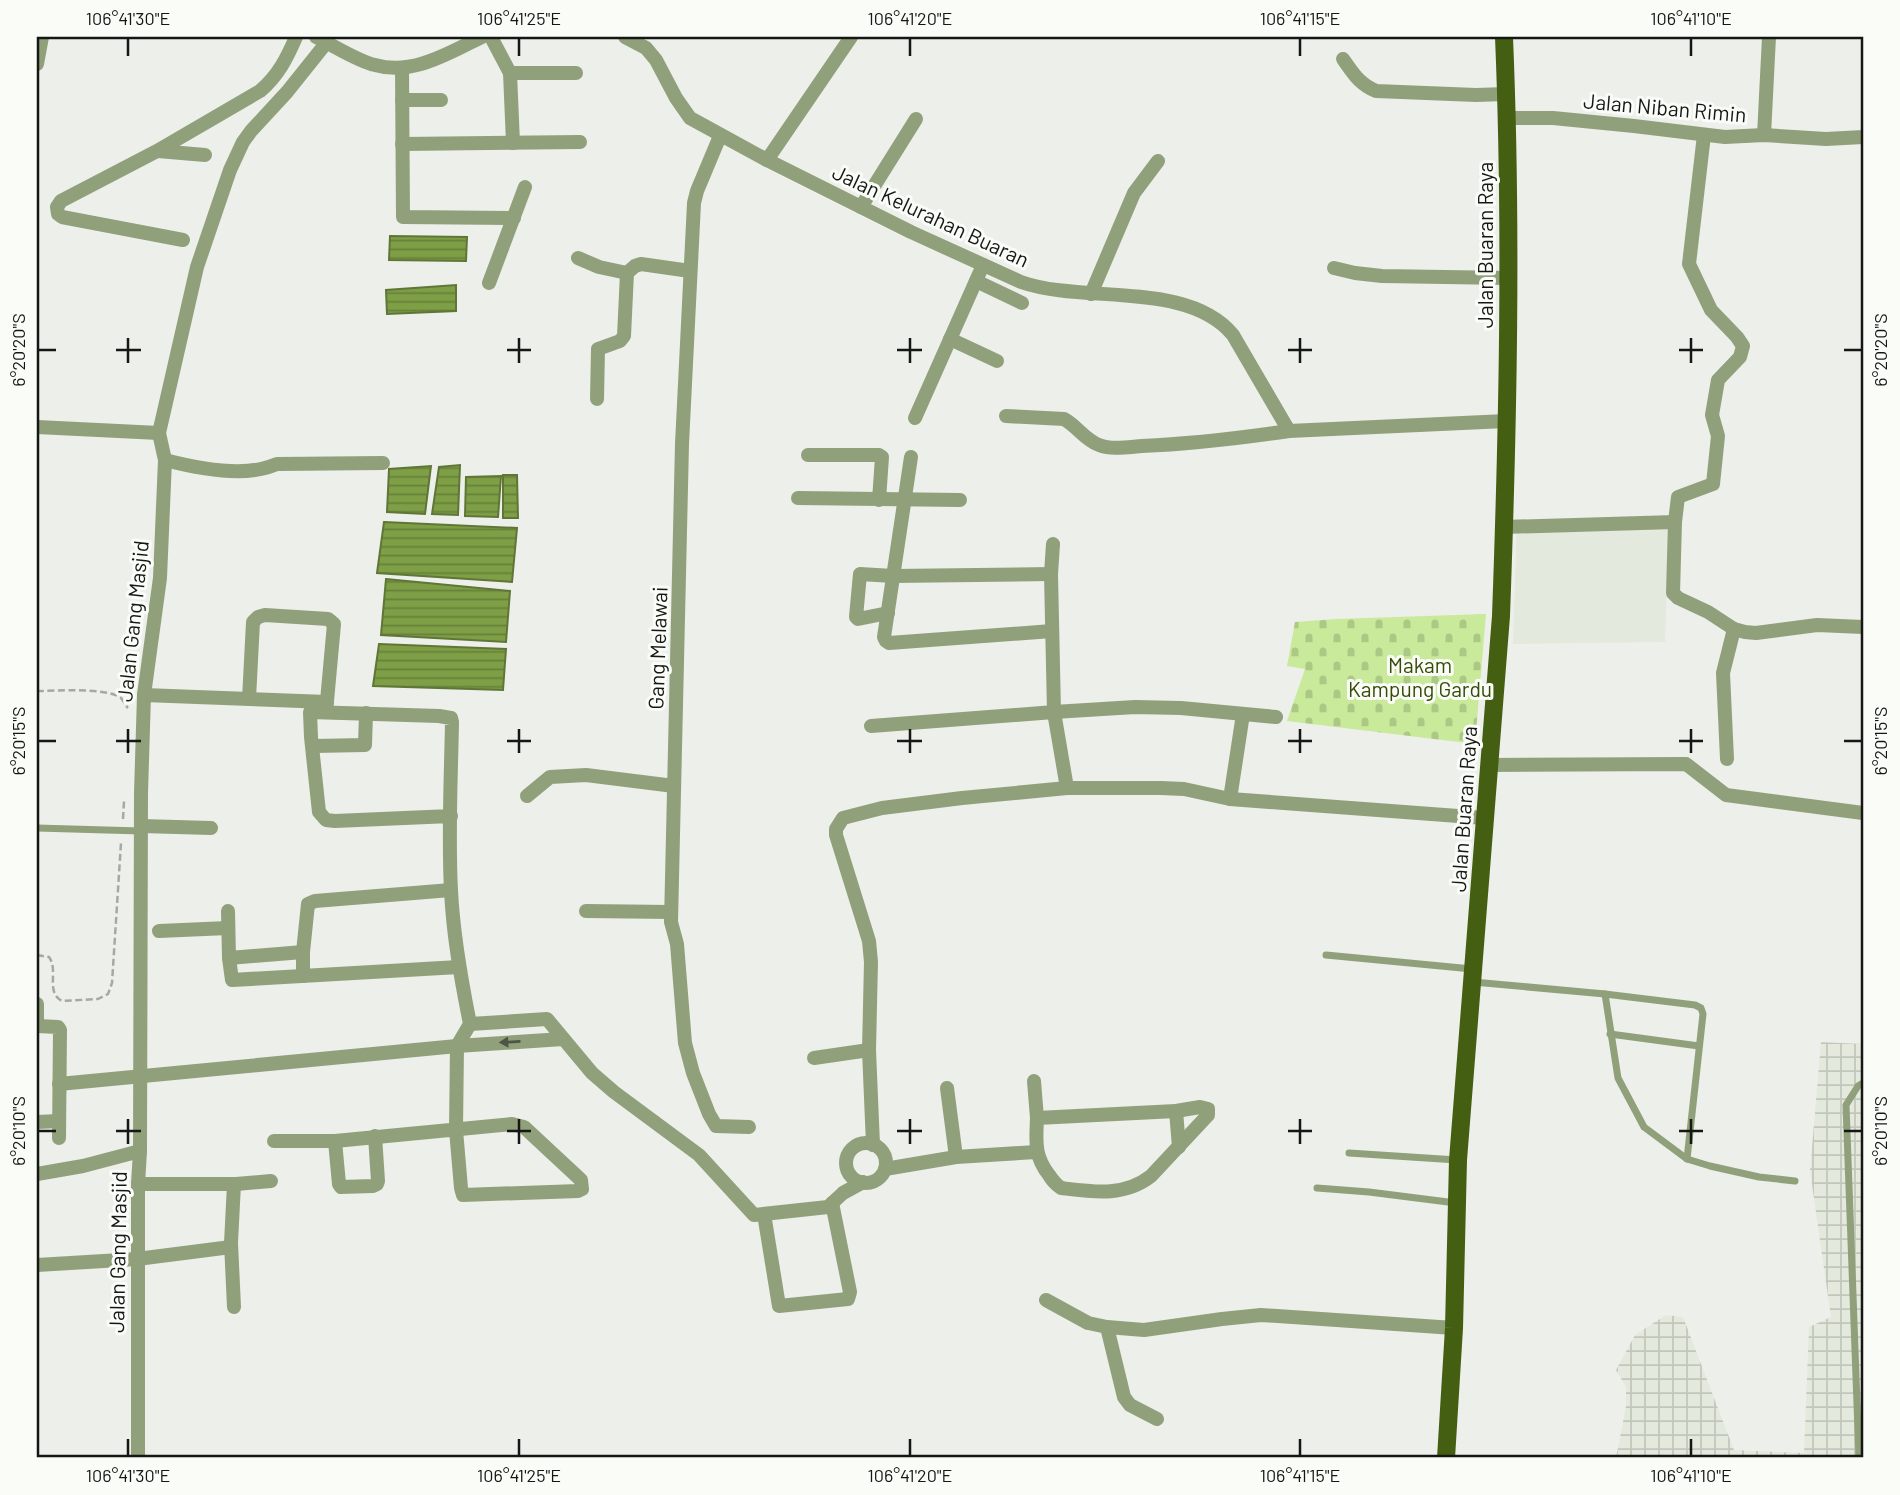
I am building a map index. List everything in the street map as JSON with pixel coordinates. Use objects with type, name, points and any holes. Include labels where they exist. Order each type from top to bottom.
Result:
[{"type":"main road","name":"Jalan Buaran Raya","points":[[1446,1458],[1454,1328],[1458,1160],[1501,616],[1508,278],[1504,37]]},
{"type":"street","points":[[37,64],[42,37]]},
{"type":"street","points":[[183,240],[62,217],[58,214],[58,204],[260,91],[281,68],[296,37]]},
{"type":"street","points":[[321,39],[373,65],[402,68],[421,65],[482,37]]},
{"type":"street","points":[[491,37],[510,73],[513,143]]},
{"type":"street","name":"Jalan Kelurahan Buaran","points":[[625,37],[646,48],[656,60],[690,118],[720,136],[861,207],[1038,288],[1154,298],[1182,304],[1209,315],[1233,335],[1290,430]]},
{"type":"street","points":[[767,160],[851,37]]},
{"type":"street","points":[[1764,135],[1769,37]]},
{"type":"street","name":"Jalan Gang Masjid","points":[[138,1458],[141,828],[144,695],[160,578],[165,460],[159,433],[197,267],[230,170],[243,142],[286,92],[321,39]]},
{"type":"street","points":[[1343,59],[1365,87],[1376,91],[1506,94]]},
{"type":"street","points":[[402,68],[403,217],[513,218]]},
{"type":"street","points":[[510,73],[576,73]]},
{"type":"street","points":[[402,100],[441,100]]},
{"type":"street","name":"Jalan Niban Rimin","points":[[1506,118],[1553,118],[1634,125],[1725,137],[1863,137]]},
{"type":"street","points":[[861,207],[916,119]]},
{"type":"street","points":[[1704,135],[1689,264],[1711,310],[1743,346],[1740,357],[1718,380],[1712,415],[1718,436],[1713,484],[1678,497],[1673,593],[1734,629],[1756,634],[1817,625],[1863,627]]},
{"type":"street","name":"Gang Melawai","points":[[720,136],[697,191],[690,271],[682,444],[671,922],[677,944],[685,1043],[693,1073],[716,1126],[749,1126]]},
{"type":"street","points":[[402,144],[580,142]]},
{"type":"street","points":[[157,150],[205,155]]},
{"type":"street","points":[[1091,294],[1134,193],[1158,161]]},
{"type":"street","points":[[489,283],[525,187]]},
{"type":"street","points":[[578,258],[599,267],[627,273]]},
{"type":"street","points":[[597,399],[598,349],[620,341],[624,335],[627,273],[641,264],[690,271]]},
{"type":"street","points":[[915,418],[983,265]]},
{"type":"street","points":[[1334,268],[1382,276],[1508,278]]},
{"type":"street","points":[[976,281],[1022,303]]},
{"type":"street","points":[[950,339],[997,360]]},
{"type":"street","points":[[1006,416],[1065,419],[1089,441],[1116,448],[1290,430],[1506,421]]},
{"type":"street","points":[[37,427],[159,433]]},
{"type":"street","points":[[808,455],[879,455],[882,457],[879,500]]},
{"type":"street","points":[[911,457],[884,637],[886,641],[889,643],[1052,631]]},
{"type":"street","points":[[165,460],[232,471],[261,469],[277,464],[383,463]]},
{"type":"street","points":[[798,498],[960,500]]},
{"type":"street","points":[[1504,527],[1675,522]]},
{"type":"street","points":[[1053,544],[1051,574],[1054,712],[1067,788]]},
{"type":"street","points":[[888,613],[858,620],[856,617],[860,575],[1051,574]]},
{"type":"street","points":[[249,699],[253,622],[265,615],[328,620],[334,624],[327,707]]},
{"type":"street","points":[[1727,759],[1723,673],[1734,629]]},
{"type":"street","points":[[144,695],[249,699],[366,713],[451,718],[451,890],[459,967],[471,1024],[457,1046],[456,1130],[463,1195],[582,1189],[581,1180],[519,1125],[456,1130],[375,1136],[335,1141],[274,1141]]},
{"type":"street","points":[[327,707],[310,712],[309,715],[319,812],[326,820],[451,816]]},
{"type":"street","points":[[871,726],[1135,707],[1181,708],[1276,717]]},
{"type":"street","points":[[314,746],[365,745],[366,713]]},
{"type":"street","points":[[1230,799],[1243,714]]},
{"type":"street","points":[[1489,765],[1685,764],[1726,794],[1863,813]]},
{"type":"street","points":[[527,796],[550,777],[562,776],[586,775],[674,786]]},
{"type":"street","points":[[873,1144],[869,1050],[871,962],[869,941],[836,835],[838,824],[844,818],[882,808],[1067,788],[1184,789],[1230,799],[1485,818]]},
{"type":"street","points":[[141,828],[211,828]]},
{"type":"street","points":[[303,976],[308,904],[315,901],[451,890]]},
{"type":"street","points":[[228,911],[232,980],[459,967]]},
{"type":"street","points":[[586,911],[671,912]]},
{"type":"street","points":[[159,931],[228,928]]},
{"type":"street","points":[[229,958],[303,952]]},
{"type":"street","points":[[37,1004],[37,1026],[59,1028],[59,1138]]},
{"type":"street","points":[[471,1024],[543,1018],[550,1021],[601,1081],[699,1156],[754,1215],[828,1207],[843,1193],[863,1182]]},
{"type":"street","points":[[59,1084],[457,1046],[563,1039]]},
{"type":"street","points":[[814,1058],[869,1050]]},
{"type":"street","points":[[1034,1081],[1036,1152],[1056,1185],[1067,1188],[1117,1192],[1141,1184],[1179,1147],[1209,1112],[1208,1109],[1200,1107],[1176,1111],[1037,1118]]},
{"type":"street","points":[[947,1088],[956,1157]]},
{"type":"street","points":[[1176,1111],[1179,1147]]},
{"type":"street","points":[[37,1122],[59,1121]]},
{"type":"street","points":[[335,1141],[341,1187],[373,1186],[378,1181],[375,1136]]},
{"type":"street","points":[[885,1169],[884,1156],[873,1144],[862,1143],[855,1146],[847,1157],[847,1170],[856,1181],[863,1182],[876,1180],[885,1169],[956,1157],[1036,1152]]},
{"type":"street","points":[[37,1174],[83,1166],[140,1151]]},
{"type":"street","points":[[138,1184],[234,1184],[271,1181]]},
{"type":"street","points":[[234,1184],[231,1247],[234,1307]]},
{"type":"street","points":[[764,1214],[779,1306],[848,1299],[850,1292],[832,1203]]},
{"type":"street","points":[[37,1265],[138,1259],[231,1247]]},
{"type":"street","points":[[1046,1300],[1088,1323],[1107,1327],[1154,1329],[1261,1315],[1454,1328]]},
{"type":"street","points":[[1107,1327],[1124,1397],[1130,1405],[1157,1419]]},
{"type":"lane","points":[[37,828],[141,828]]},
{"type":"lane","points":[[1326,955],[1695,1005],[1703,1014],[1687,1159]]},
{"type":"lane","points":[[1605,994],[1618,1078],[1644,1126],[1687,1159],[1759,1177],[1795,1181]]},
{"type":"lane","points":[[1610,1034],[1699,1046]]},
{"type":"lane","points":[[1859,1458],[1846,1105],[1858,1086],[1863,1083]]},
{"type":"lane","points":[[1349,1153],[1458,1160]]},
{"type":"lane","points":[[1317,1188],[1457,1203]]},
{"type":"path","points":[[37,691],[94,691],[115,695],[122,699],[129,709]]},
{"type":"path","points":[[37,955],[50,957],[52,960],[53,992],[62,1002],[98,999],[108,994],[112,984],[124,790]]},
{"type":"shaded area","points":[[390,236],[467,237],[466,261],[389,260]]},
{"type":"shaded area","points":[[456,285],[456,311],[387,314],[386,290]]},
{"type":"shaded area","points":[[460,465],[458,515],[432,514],[439,467]]},
{"type":"shaded area","points":[[431,466],[425,514],[387,512],[389,469]]},
{"type":"shaded area","points":[[503,475],[517,475],[518,518],[503,518]]},
{"type":"shaded area","points":[[501,476],[498,517],[465,516],[466,477]]},
{"type":"shaded area","points":[[1517,521],[1669,522],[1665,642],[1513,644]]},
{"type":"shaded area","points":[[384,522],[517,528],[512,582],[377,573]]},
{"type":"shaded area","points":[[386,579],[510,591],[506,642],[381,635]]},
{"type":"shaded area","points":[[379,644],[506,649],[503,690],[373,686]]},
{"type":"shaded area","points":[[1821,1042],[1863,1044],[1863,1458],[1616,1458],[1626,1406],[1626,1387],[1616,1370],[1635,1335],[1666,1315],[1683,1317],[1734,1450],[1804,1453],[1809,1327],[1831,1317],[1810,1171]]},
{"type":"green space","name":"Makam Kampung Gardu","points":[[1486,614],[1475,744],[1287,721],[1305,669],[1287,666],[1295,622]]}]
